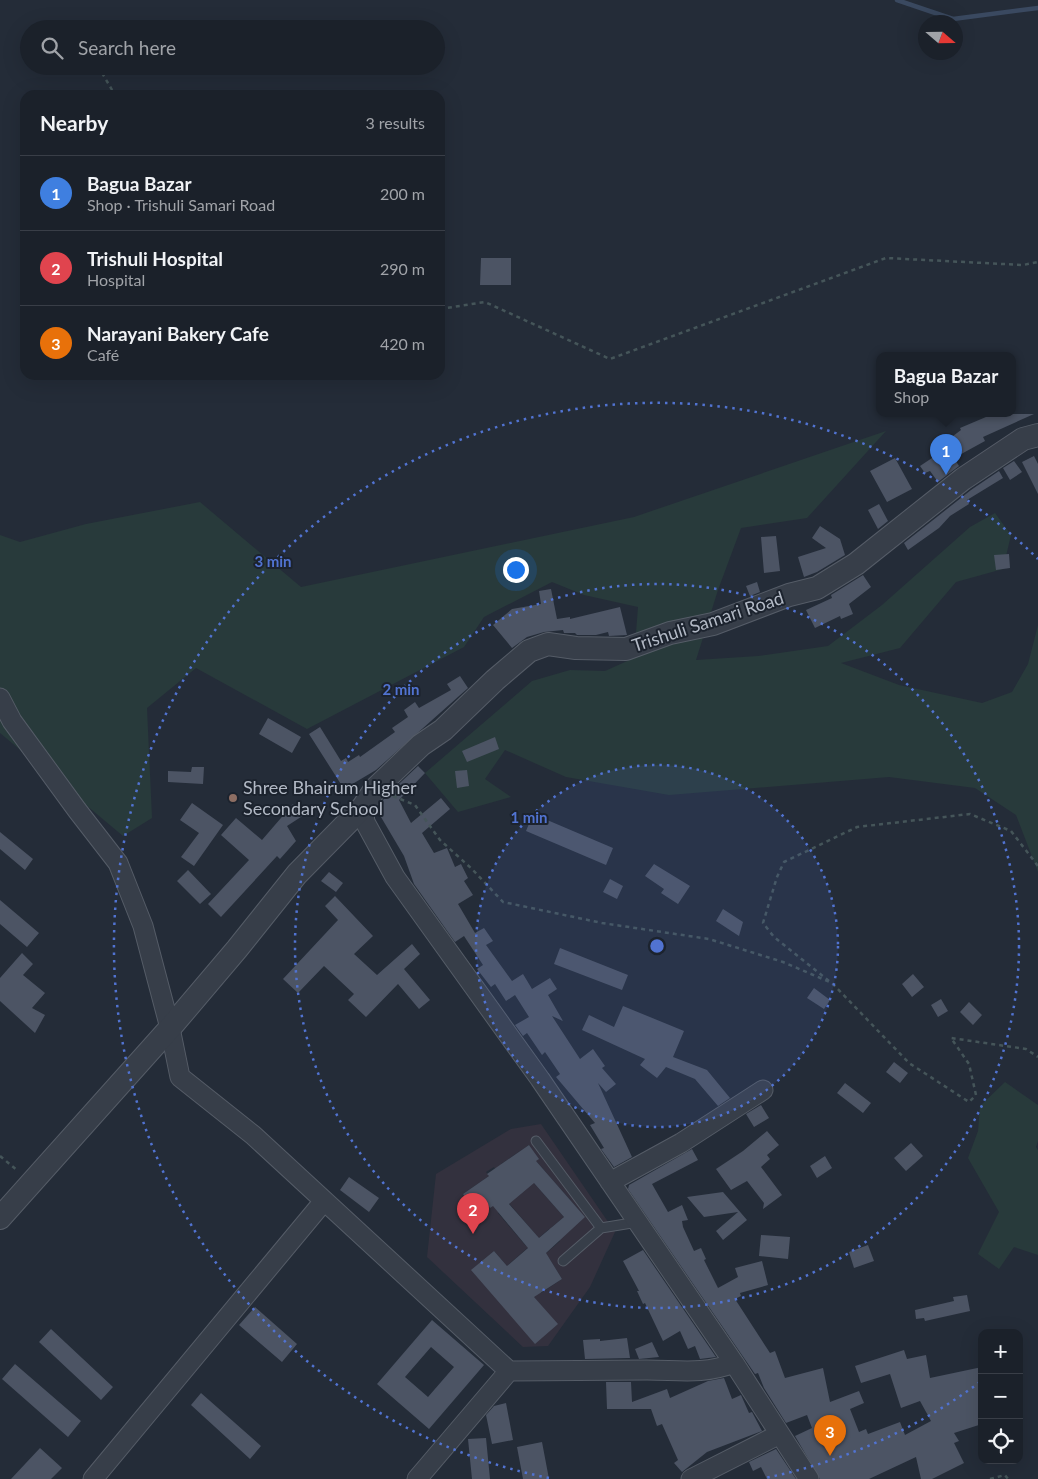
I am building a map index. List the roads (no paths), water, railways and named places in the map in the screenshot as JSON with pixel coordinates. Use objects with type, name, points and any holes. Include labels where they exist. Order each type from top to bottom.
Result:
[{"type":"street","name":"Trishuli Samari Road","points":[[0,1218],[170,1028],[297,874],[421,745],[443,730],[495,680],[529,651],[548,644],[576,648],[626,649],[670,633],[713,624],[789,595],[817,588],[856,564],[963,479],[1023,439],[1038,435]]},
{"type":"street","points":[[0,698],[23,736],[118,863],[143,926],[170,1028],[180,1077],[253,1135],[509,1371],[654,1370],[686,1373],[718,1369],[734,1363]]},
{"type":"street","points":[[369,798],[365,822],[395,877],[638,1222],[734,1363],[809,1479]]},
{"type":"street","points":[[610,1182],[681,1143],[763,1090]]},
{"type":"street","points":[[94,1479],[324,1201]]},
{"type":"street","points":[[417,1479],[509,1371]]},
{"type":"street","points":[[691,1479],[780,1434]]},
{"type":"lane","points":[[536,1141],[601,1228]]},
{"type":"lane","points":[[563,1261],[601,1228],[638,1222]]},
{"type":"waterway","points":[[897,0],[953,19],[1038,8]]},
{"type":"place","name":"Bagua Bazar","points":[[946,475]]},
{"type":"place","name":"Shree Bhairum Higher Secondary School","points":[[233,798]]},
{"type":"place","name":"Trishuli Hospital","points":[[473,1234]]},
{"type":"place","name":"Narayani Bakery Cafe","points":[[830,1456]]}]
